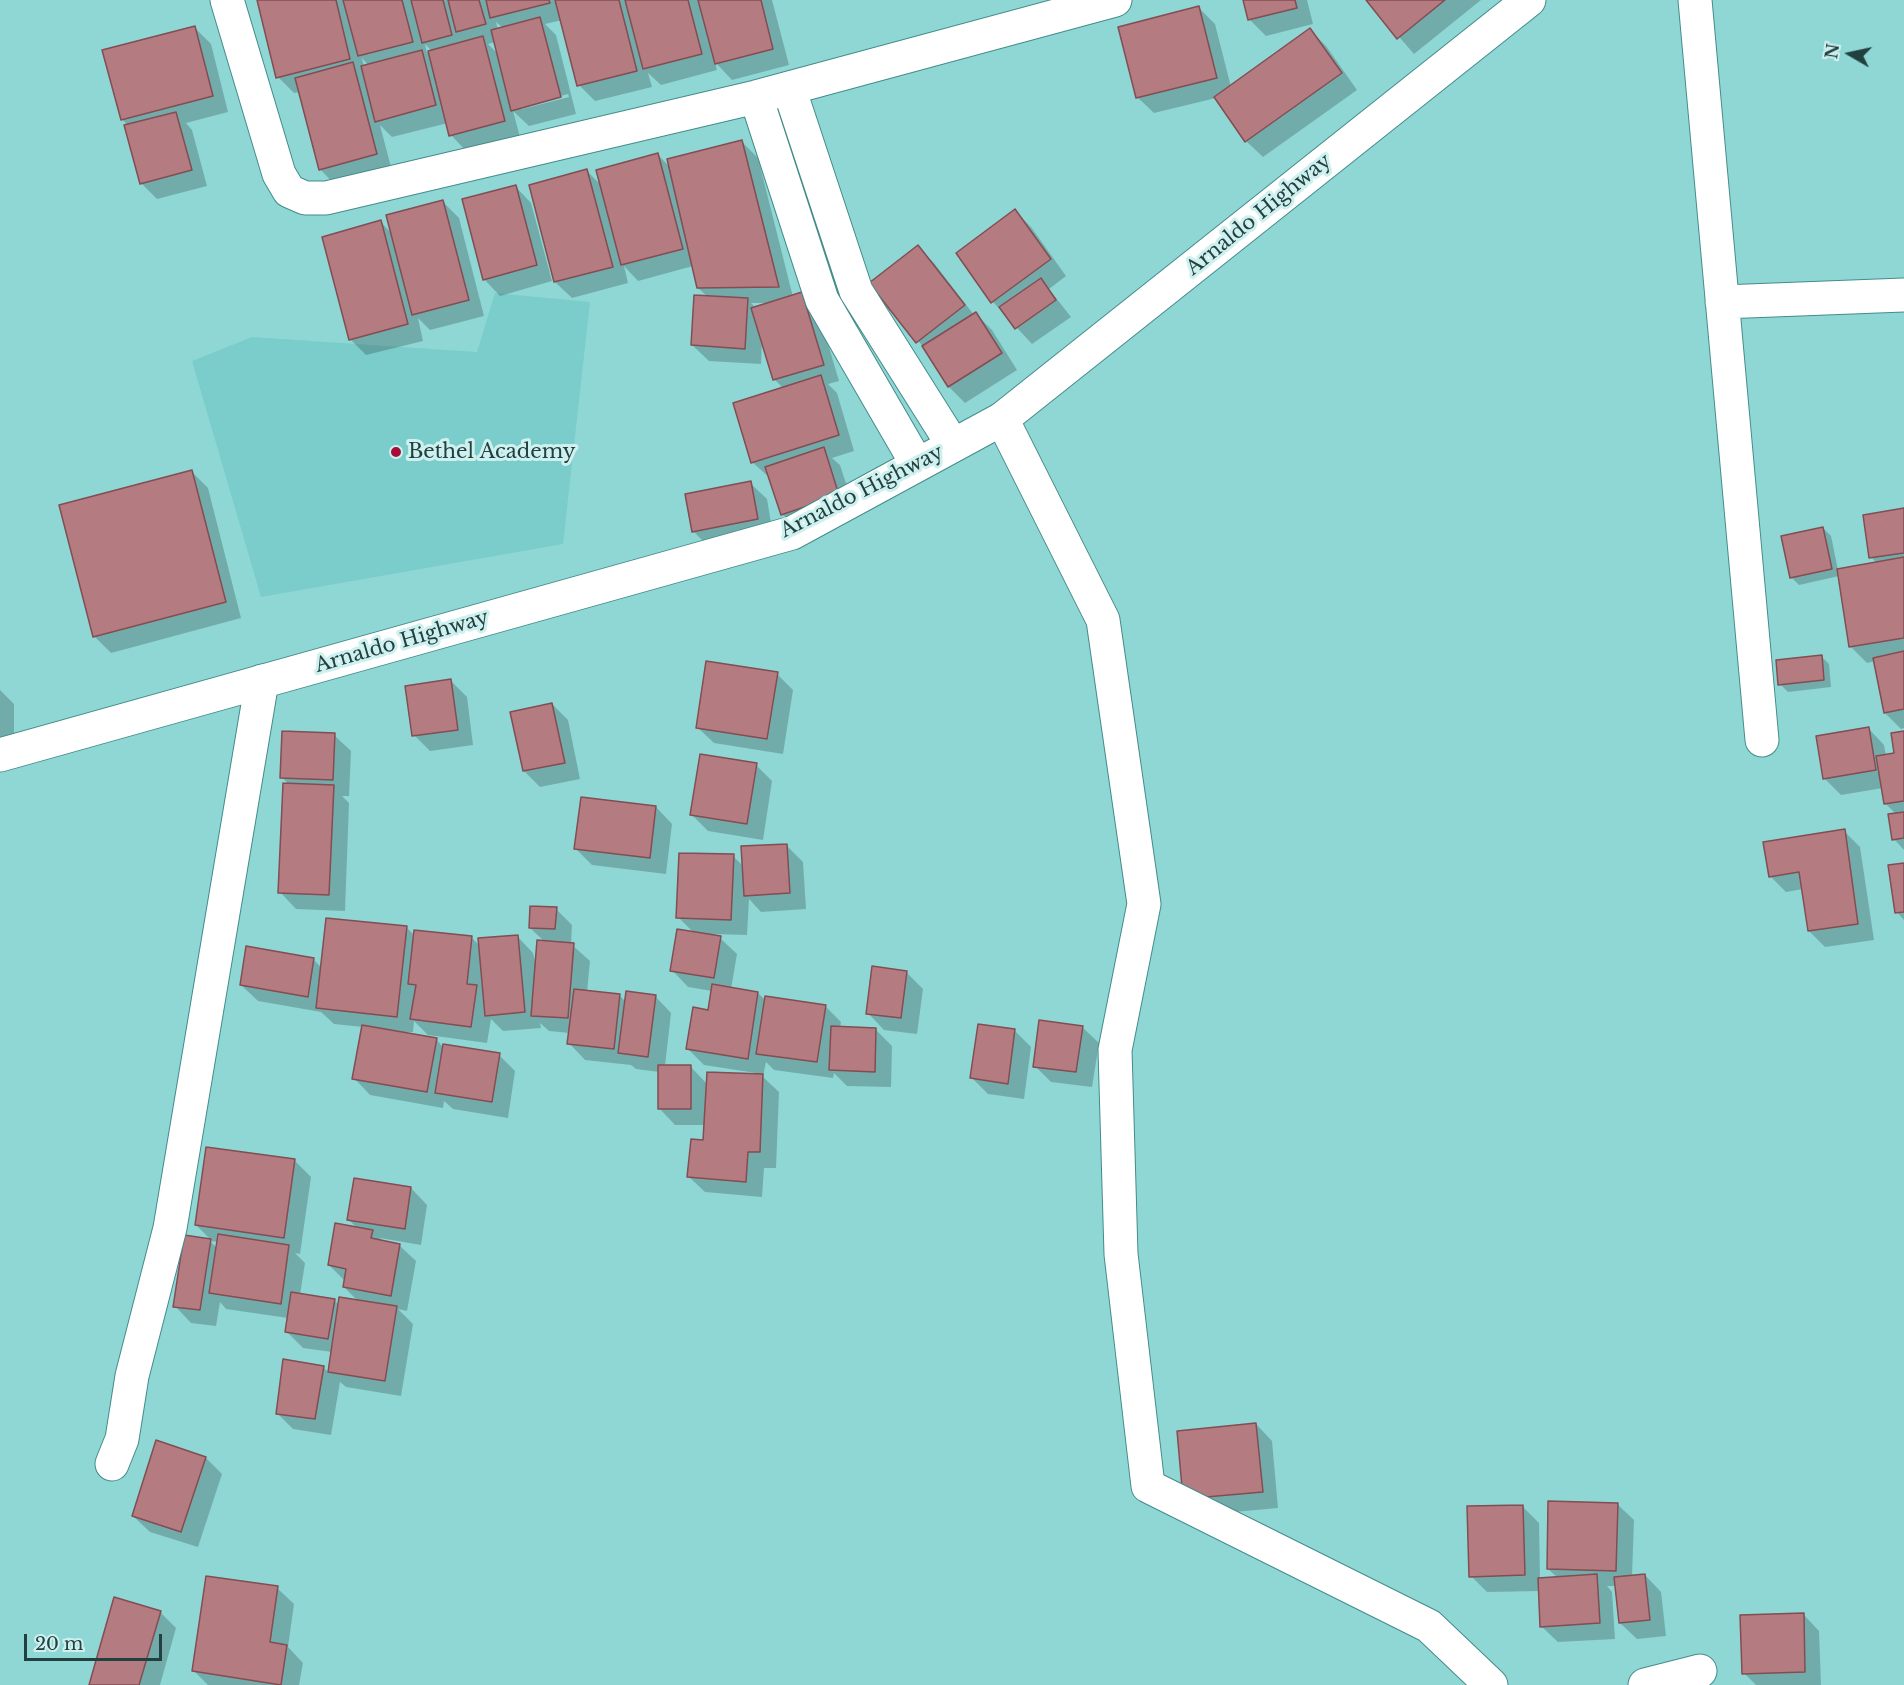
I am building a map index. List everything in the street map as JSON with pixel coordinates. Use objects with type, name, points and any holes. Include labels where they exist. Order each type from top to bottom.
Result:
[{"type":"street","points":[[227,0],[279,174],[289,191],[305,198],[326,198],[756,97],[1114,0]]},
{"type":"street","name":"Arnaldo Highway","points":[[0,755],[792,533],[1002,419],[1528,0]]},
{"type":"street","points":[[1695,0],[1762,740]]},
{"type":"street","points":[[789,88],[856,291],[953,445]]},
{"type":"street","points":[[756,97],[822,300],[917,464]]},
{"type":"street","points":[[822,300],[856,291]]},
{"type":"street","points":[[1722,302],[1904,295]]},
{"type":"street","points":[[1002,419],[1103,620],[1144,904],[1115,1050],[1121,1254],[1148,1486],[1429,1626],[1491,1685]]},
{"type":"street","points":[[112,1464],[122,1439],[132,1376],[170,1228],[262,681]]},
{"type":"street","points":[[1645,1685],[1700,1671]]},
{"type":"shaded area","name":"Bethel Academy","points":[[495,293],[590,302],[563,544],[261,597],[192,361],[252,337],[477,352]]},
{"type":"building","points":[[257,0],[336,0],[350,59],[276,78]]},
{"type":"building","points":[[343,0],[402,0],[413,42],[358,56]]},
{"type":"building","points":[[411,0],[443,0],[452,35],[422,43]]},
{"type":"building","points":[[448,0],[479,0],[486,24],[456,32]]},
{"type":"building","points":[[486,0],[549,0],[550,3],[490,18]]},
{"type":"building","points":[[555,0],[619,0],[637,71],[577,86]]},
{"type":"building","points":[[625,0],[688,0],[702,54],[643,69]]},
{"type":"building","points":[[698,0],[761,0],[773,49],[715,64]]},
{"type":"building","points":[[1243,0],[1295,0],[1297,8],[1248,20]]},
{"type":"building","points":[[1366,0],[1445,0],[1397,39]]},
{"type":"building","points":[[1199,6],[1217,78],[1136,98],[1118,27]]},
{"type":"building","points":[[540,17],[561,97],[511,111],[491,30]]},
{"type":"building","points":[[195,26],[213,96],[121,120],[102,50]]},
{"type":"building","points":[[1310,28],[1342,73],[1245,142],[1214,97]]},
{"type":"building","points":[[483,36],[505,121],[449,136],[428,51]]},
{"type":"building","points":[[422,50],[436,105],[375,122],[361,66]]},
{"type":"building","points":[[353,62],[377,154],[319,170],[295,78]]},
{"type":"building","points":[[176,112],[192,170],[140,184],[124,125]]},
{"type":"building","points":[[742,140],[779,287],[697,288],[667,159]]},
{"type":"building","points":[[658,153],[683,249],[621,265],[596,170]]},
{"type":"building","points":[[587,169],[613,267],[554,282],[529,185]]},
{"type":"building","points":[[516,185],[537,265],[483,280],[462,199]]},
{"type":"building","points":[[443,200],[469,300],[412,315],[386,215]]},
{"type":"building","points":[[1015,209],[1051,259],[991,303],[956,253]]},
{"type":"building","points":[[381,220],[408,324],[349,340],[322,237]]},
{"type":"building","points":[[918,245],[965,305],[916,343],[869,283]]},
{"type":"building","points":[[1041,278],[1056,300],[1015,329],[999,307]]},
{"type":"building","points":[[802,292],[824,365],[773,380],[751,308]]},
{"type":"building","points":[[694,295],[748,298],[745,349],[691,345]]},
{"type":"building","points":[[976,312],[1002,353],[948,387],[922,346]]},
{"type":"building","points":[[821,375],[839,435],[751,463],[733,403]]},
{"type":"building","points":[[824,447],[839,495],[781,515],[765,467]]},
{"type":"building","points":[[192,470],[226,602],[93,637],[59,505]]},
{"type":"building","points":[[751,481],[758,519],[692,532],[685,494]]},
{"type":"building","points":[[1904,508],[1904,553],[1869,558],[1863,515]]},
{"type":"building","points":[[1823,527],[1832,569],[1790,578],[1781,536]]},
{"type":"building","points":[[1904,557],[1904,638],[1849,647],[1837,569]]},
{"type":"building","points":[[1904,651],[1904,709],[1884,713],[1873,658]]},
{"type":"building","points":[[1822,655],[1824,680],[1778,685],[1776,660]]},
{"type":"building","points":[[706,661],[778,672],[767,739],[696,728]]},
{"type":"building","points":[[451,679],[458,730],[412,736],[405,686]]},
{"type":"building","points":[[552,703],[565,763],[523,771],[510,712]]},
{"type":"building","points":[[1869,727],[1876,770],[1823,779],[1816,736]]},
{"type":"building","points":[[282,731],[335,733],[333,780],[280,778]]},
{"type":"building","points":[[1904,731],[1904,801],[1884,804],[1876,756],[1894,753],[1891,733]]},
{"type":"building","points":[[700,754],[757,763],[747,824],[690,815]]},
{"type":"building","points":[[283,783],[334,785],[329,895],[278,893]]},
{"type":"building","points":[[581,797],[656,806],[650,858],[574,849]]},
{"type":"building","points":[[1904,812],[1904,838],[1892,840],[1888,814]]},
{"type":"building","points":[[1845,829],[1858,924],[1808,931],[1799,872],[1769,877],[1763,842]]},
{"type":"building","points":[[787,844],[790,893],[744,896],[741,846]]},
{"type":"building","points":[[679,853],[734,854],[731,920],[676,918]]},
{"type":"building","points":[[1904,863],[1904,912],[1895,913],[1888,865]]},
{"type":"building","points":[[530,906],[557,907],[555,929],[529,928]]},
{"type":"building","points":[[326,918],[407,926],[397,1017],[316,1008]]},
{"type":"building","points":[[677,929],[721,936],[714,978],[670,971]]},
{"type":"building","points":[[414,930],[472,936],[467,984],[477,985],[471,1027],[410,1019],[416,985],[408,984]]},
{"type":"building","points":[[518,935],[525,1012],[485,1016],[478,938]]},
{"type":"building","points":[[537,940],[574,943],[568,1018],[531,1016]]},
{"type":"building","points":[[246,946],[314,958],[308,997],[240,985]]},
{"type":"building","points":[[872,966],[907,971],[901,1018],[866,1014]]},
{"type":"building","points":[[712,984],[758,992],[748,1059],[686,1049],[693,1007],[708,1010]]},
{"type":"building","points":[[574,989],[620,994],[614,1049],[567,1044]]},
{"type":"building","points":[[626,991],[656,995],[648,1057],[618,1053]]},
{"type":"building","points":[[765,996],[826,1005],[817,1062],[756,1054]]},
{"type":"building","points":[[1039,1020],[1083,1026],[1076,1072],[1033,1067]]},
{"type":"building","points":[[978,1024],[1015,1029],[1008,1084],[970,1078]]},
{"type":"building","points":[[362,1025],[437,1038],[427,1092],[352,1079]]},
{"type":"building","points":[[831,1026],[876,1028],[875,1072],[829,1070]]},
{"type":"building","points":[[443,1044],[500,1053],[492,1102],[435,1093]]},
{"type":"building","points":[[658,1065],[691,1065],[691,1109],[658,1109]]},
{"type":"building","points":[[707,1072],[763,1074],[760,1152],[748,1152],[746,1182],[687,1177],[691,1139],[703,1140]]},
{"type":"building","points":[[206,1147],[295,1159],[284,1238],[195,1225]]},
{"type":"building","points":[[354,1178],[411,1187],[405,1229],[347,1220]]},
{"type":"building","points":[[335,1223],[373,1230],[371,1238],[400,1244],[391,1296],[343,1287],[346,1269],[328,1265]]},
{"type":"building","points":[[218,1234],[289,1245],[281,1304],[209,1293]]},
{"type":"building","points":[[184,1235],[211,1239],[200,1310],[173,1307]]},
{"type":"building","points":[[291,1292],[335,1299],[328,1339],[285,1332]]},
{"type":"building","points":[[339,1297],[397,1306],[385,1381],[328,1372]]},
{"type":"building","points":[[283,1359],[324,1366],[315,1419],[276,1414]]},
{"type":"building","points":[[1256,1423],[1263,1492],[1183,1499],[1177,1431]]},
{"type":"building","points":[[156,1440],[206,1457],[181,1532],[132,1516]]},
{"type":"building","points":[[1548,1501],[1618,1503],[1616,1571],[1547,1569]]},
{"type":"building","points":[[1523,1505],[1525,1575],[1469,1577],[1467,1506]]},
{"type":"building","points":[[1597,1574],[1600,1623],[1540,1627],[1538,1578]]},
{"type":"building","points":[[1645,1574],[1650,1620],[1619,1623],[1614,1577]]},
{"type":"building","points":[[206,1576],[278,1586],[270,1642],[287,1645],[281,1685],[192,1671]]},
{"type":"building","points":[[114,1597],[161,1611],[139,1685],[89,1685]]},
{"type":"building","points":[[1804,1613],[1805,1672],[1742,1674],[1740,1615]]},
{"type":"place","name":"Bethel Academy","points":[[396,452]]}]
